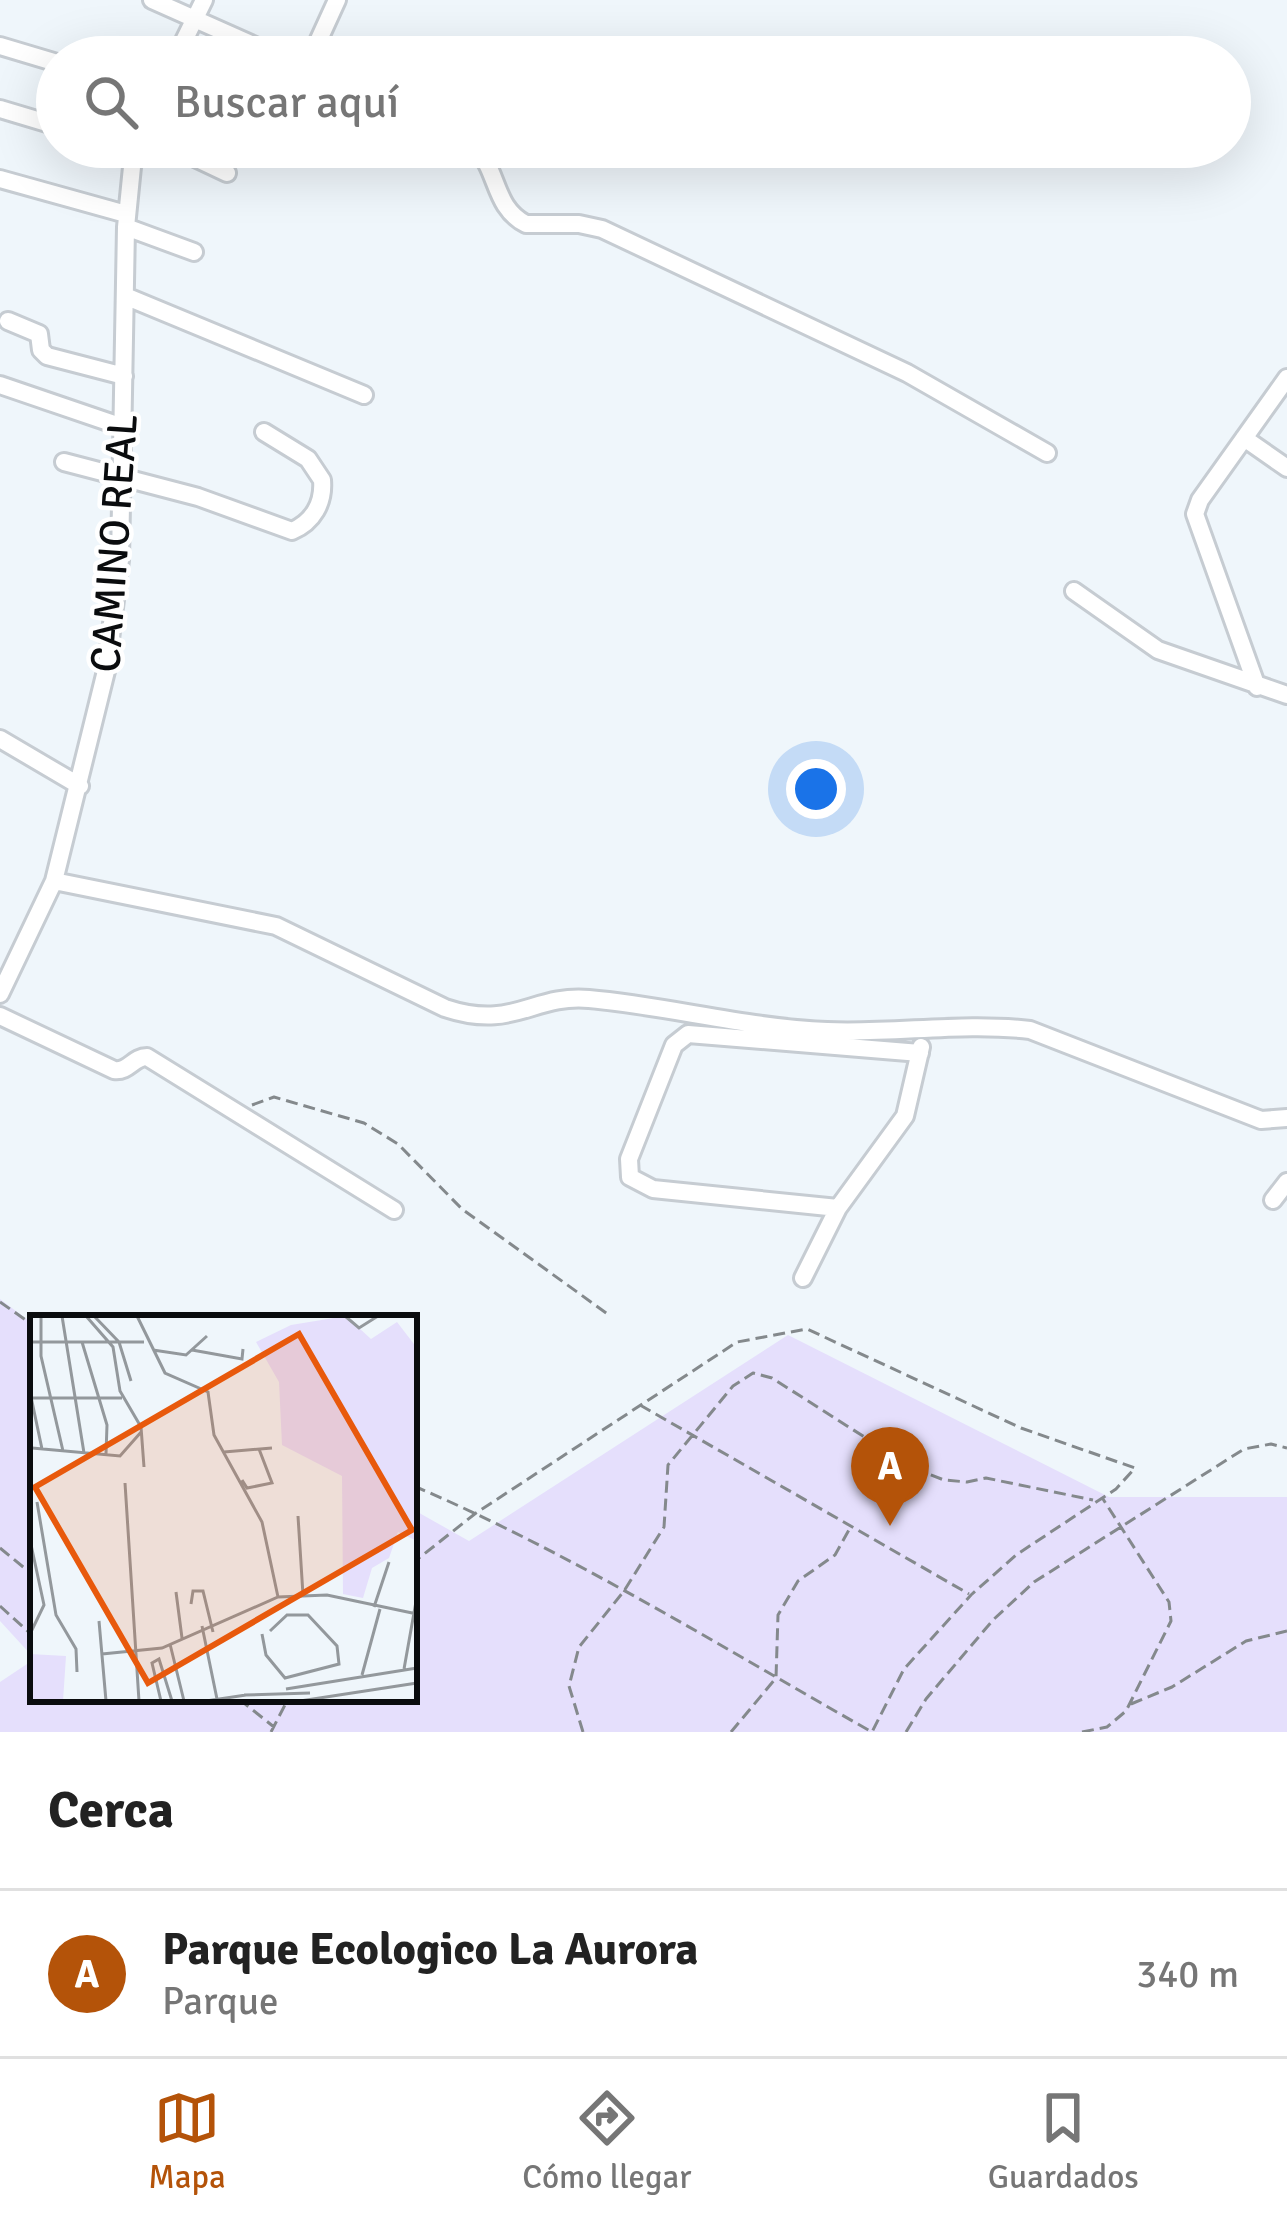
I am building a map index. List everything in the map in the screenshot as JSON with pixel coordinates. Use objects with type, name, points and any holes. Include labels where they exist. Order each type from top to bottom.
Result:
[{"type":"street","points":[[152,0],[232,36]]},
{"type":"street","points":[[187,36],[204,0]]},
{"type":"street","points":[[321,36],[337,0]]},
{"type":"street","points":[[0,46],[36,56]]},
{"type":"street","points":[[0,110],[36,120]]},
{"type":"street","name":"CAMINO REAL","points":[[0,994],[54,881],[80,785],[116,614],[126,220],[132,168]]},
{"type":"street","points":[[216,168],[227,173]]},
{"type":"street","points":[[491,168],[500,201],[515,219],[538,226],[579,224],[602,229],[907,373],[1047,453]]},
{"type":"street","points":[[0,179],[126,220],[194,252]]},
{"type":"street","points":[[125,296],[364,394]]},
{"type":"street","points":[[8,321],[39,334],[40,350],[46,356],[124,376]]},
{"type":"street","points":[[1257,687],[1195,514],[1200,500],[1287,378]]},
{"type":"street","points":[[0,385],[123,427]]},
{"type":"street","points":[[64,462],[122,475],[292,531],[304,526],[318,508],[322,480],[308,459],[264,432]]},
{"type":"street","points":[[1244,438],[1287,468]]},
{"type":"street","points":[[1074,591],[1147,644],[1287,695]]},
{"type":"street","points":[[0,739],[80,785]]},
{"type":"street","points":[[54,881],[255,920],[471,1016],[520,1014],[555,1002],[586,999],[824,1031],[993,1026],[1030,1030],[1261,1120],[1287,1118]]},
{"type":"street","points":[[0,1016],[114,1070],[127,1069],[147,1057],[394,1210]]},
{"type":"street","points":[[803,1278],[838,1208],[905,1116],[923,1030]]},
{"type":"street","points":[[838,1208],[653,1189],[630,1178],[629,1159],[674,1045],[688,1034],[920,1053]]},
{"type":"street","points":[[1273,1200],[1287,1182]]},
{"type":"path","points":[[240,1114],[258,1100],[274,1097],[364,1123],[398,1144],[462,1209],[609,1315]]},
{"type":"path","points":[[0,1302],[30,1323]]},
{"type":"path","points":[[417,1487],[476,1513],[624,1591],[872,1732],[904,1669],[971,1595],[1016,1555],[1100,1499],[1135,1468],[1021,1428],[807,1329],[737,1342],[476,1513],[417,1560]]},
{"type":"path","points":[[583,1732],[569,1686],[579,1647],[624,1591],[664,1527],[668,1466],[733,1386],[752,1373],[772,1378],[913,1468],[944,1480],[986,1478],[1100,1499],[1168,1602],[1171,1621],[1129,1704],[1107,1727],[1082,1732]]},
{"type":"path","points":[[640,1405],[971,1595]]},
{"type":"path","points":[[906,1732],[926,1699],[993,1620],[1034,1582],[1244,1449],[1271,1444],[1287,1448]]},
{"type":"path","points":[[731,1732],[776,1678],[778,1615],[798,1581],[836,1555],[850,1526]]},
{"type":"path","points":[[0,1548],[30,1572]]},
{"type":"path","points":[[0,1606],[30,1633]]},
{"type":"path","points":[[1129,1704],[1172,1687],[1246,1641],[1287,1631]]},
{"type":"path","points":[[242,1702],[272,1730],[286,1702]]},
{"type":"shaded area","points":[[0,1299],[30,1322],[30,1654],[0,1621]]},
{"type":"shaded area","points":[[788,1335],[1109,1497],[1287,1497],[1287,1732],[0,1732],[0,1682],[30,1662],[30,1702],[417,1702],[417,1512],[469,1541]]},
{"type":"place","name":"Parque Ecologico La Aurora","points":[[890,1526]]}]
